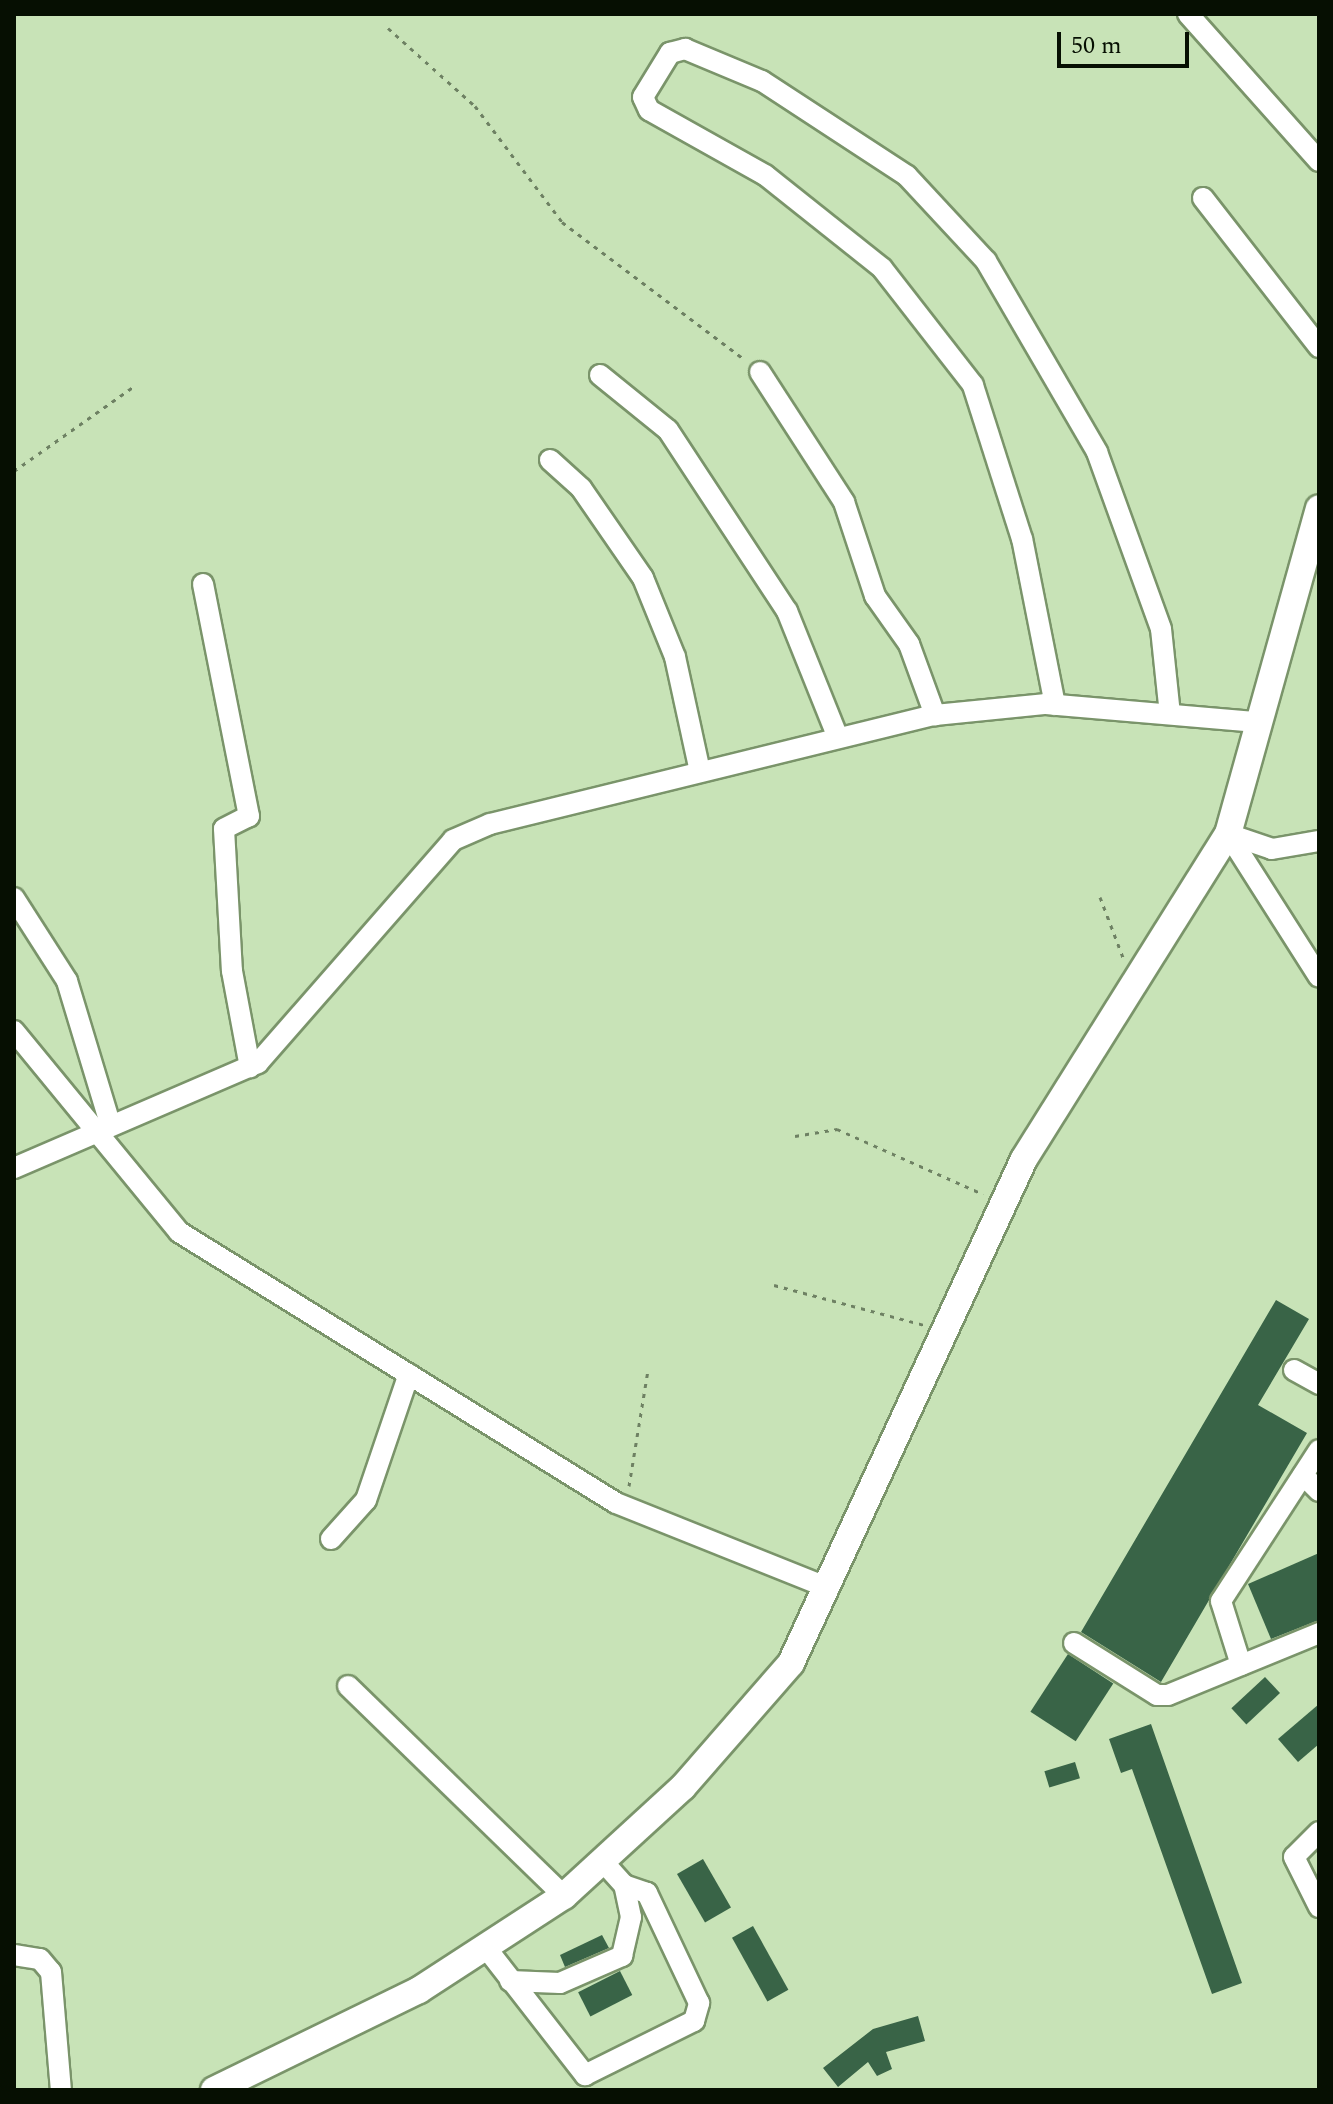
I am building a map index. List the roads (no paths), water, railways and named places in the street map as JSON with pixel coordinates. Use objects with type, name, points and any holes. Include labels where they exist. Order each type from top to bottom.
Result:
[{"type":"main road","points":[[214,2090],[487,1949],[564,1896],[603,1862],[753,1715],[791,1663],[829,1588],[1024,1159],[1132,982],[1228,834],[1319,508]]},
{"type":"street","points":[[1188,14],[1319,161]]},
{"type":"street","points":[[1055,705],[1022,539],[973,385],[882,268],[765,175],[649,110],[643,97],[670,53],[685,49],[762,81],[894,167],[986,261],[1097,452],[1161,629],[1170,714]]},
{"type":"street","points":[[1203,198],[1319,347]]},
{"type":"street","points":[[760,372],[844,502],[875,596],[909,644],[935,715]]},
{"type":"street","points":[[600,375],[677,443],[787,611],[836,733]]},
{"type":"street","points":[[550,460],[581,488],[643,578],[675,657],[699,767]]},
{"type":"street","points":[[203,584],[249,816],[224,829],[232,971],[250,1067]]},
{"type":"street","points":[[14,1168],[104,1126],[250,1067],[453,840],[699,767],[836,733],[935,715],[1055,705],[1257,722]]},
{"type":"street","points":[[1228,834],[1272,849],[1319,841]]},
{"type":"street","points":[[1228,834],[1319,977]]},
{"type":"street","points":[[14,898],[67,981],[104,1126]]},
{"type":"street","points":[[14,1031],[104,1126],[179,1232],[622,1505],[829,1588]]},
{"type":"street","points":[[1294,1370],[1319,1384]]},
{"type":"street","points":[[331,1539],[366,1500],[409,1374]]},
{"type":"street","points":[[1241,1665],[1221,1601],[1319,1450]]},
{"type":"street","points":[[1303,1475],[1319,1491]]},
{"type":"street","points":[[1074,1643],[1157,1695],[1319,1633]]},
{"type":"street","points":[[348,1686],[564,1896]]},
{"type":"street","points":[[1319,1832],[1294,1857],[1319,1907]]},
{"type":"street","points":[[487,1949],[585,2075],[694,2021],[699,2003],[647,1893],[624,1885],[603,1862]]},
{"type":"street","points":[[510,1981],[560,1983],[622,1956],[631,1917],[624,1885]]},
{"type":"street","points":[[14,1955],[40,1959],[51,1972],[61,2090]]}]
